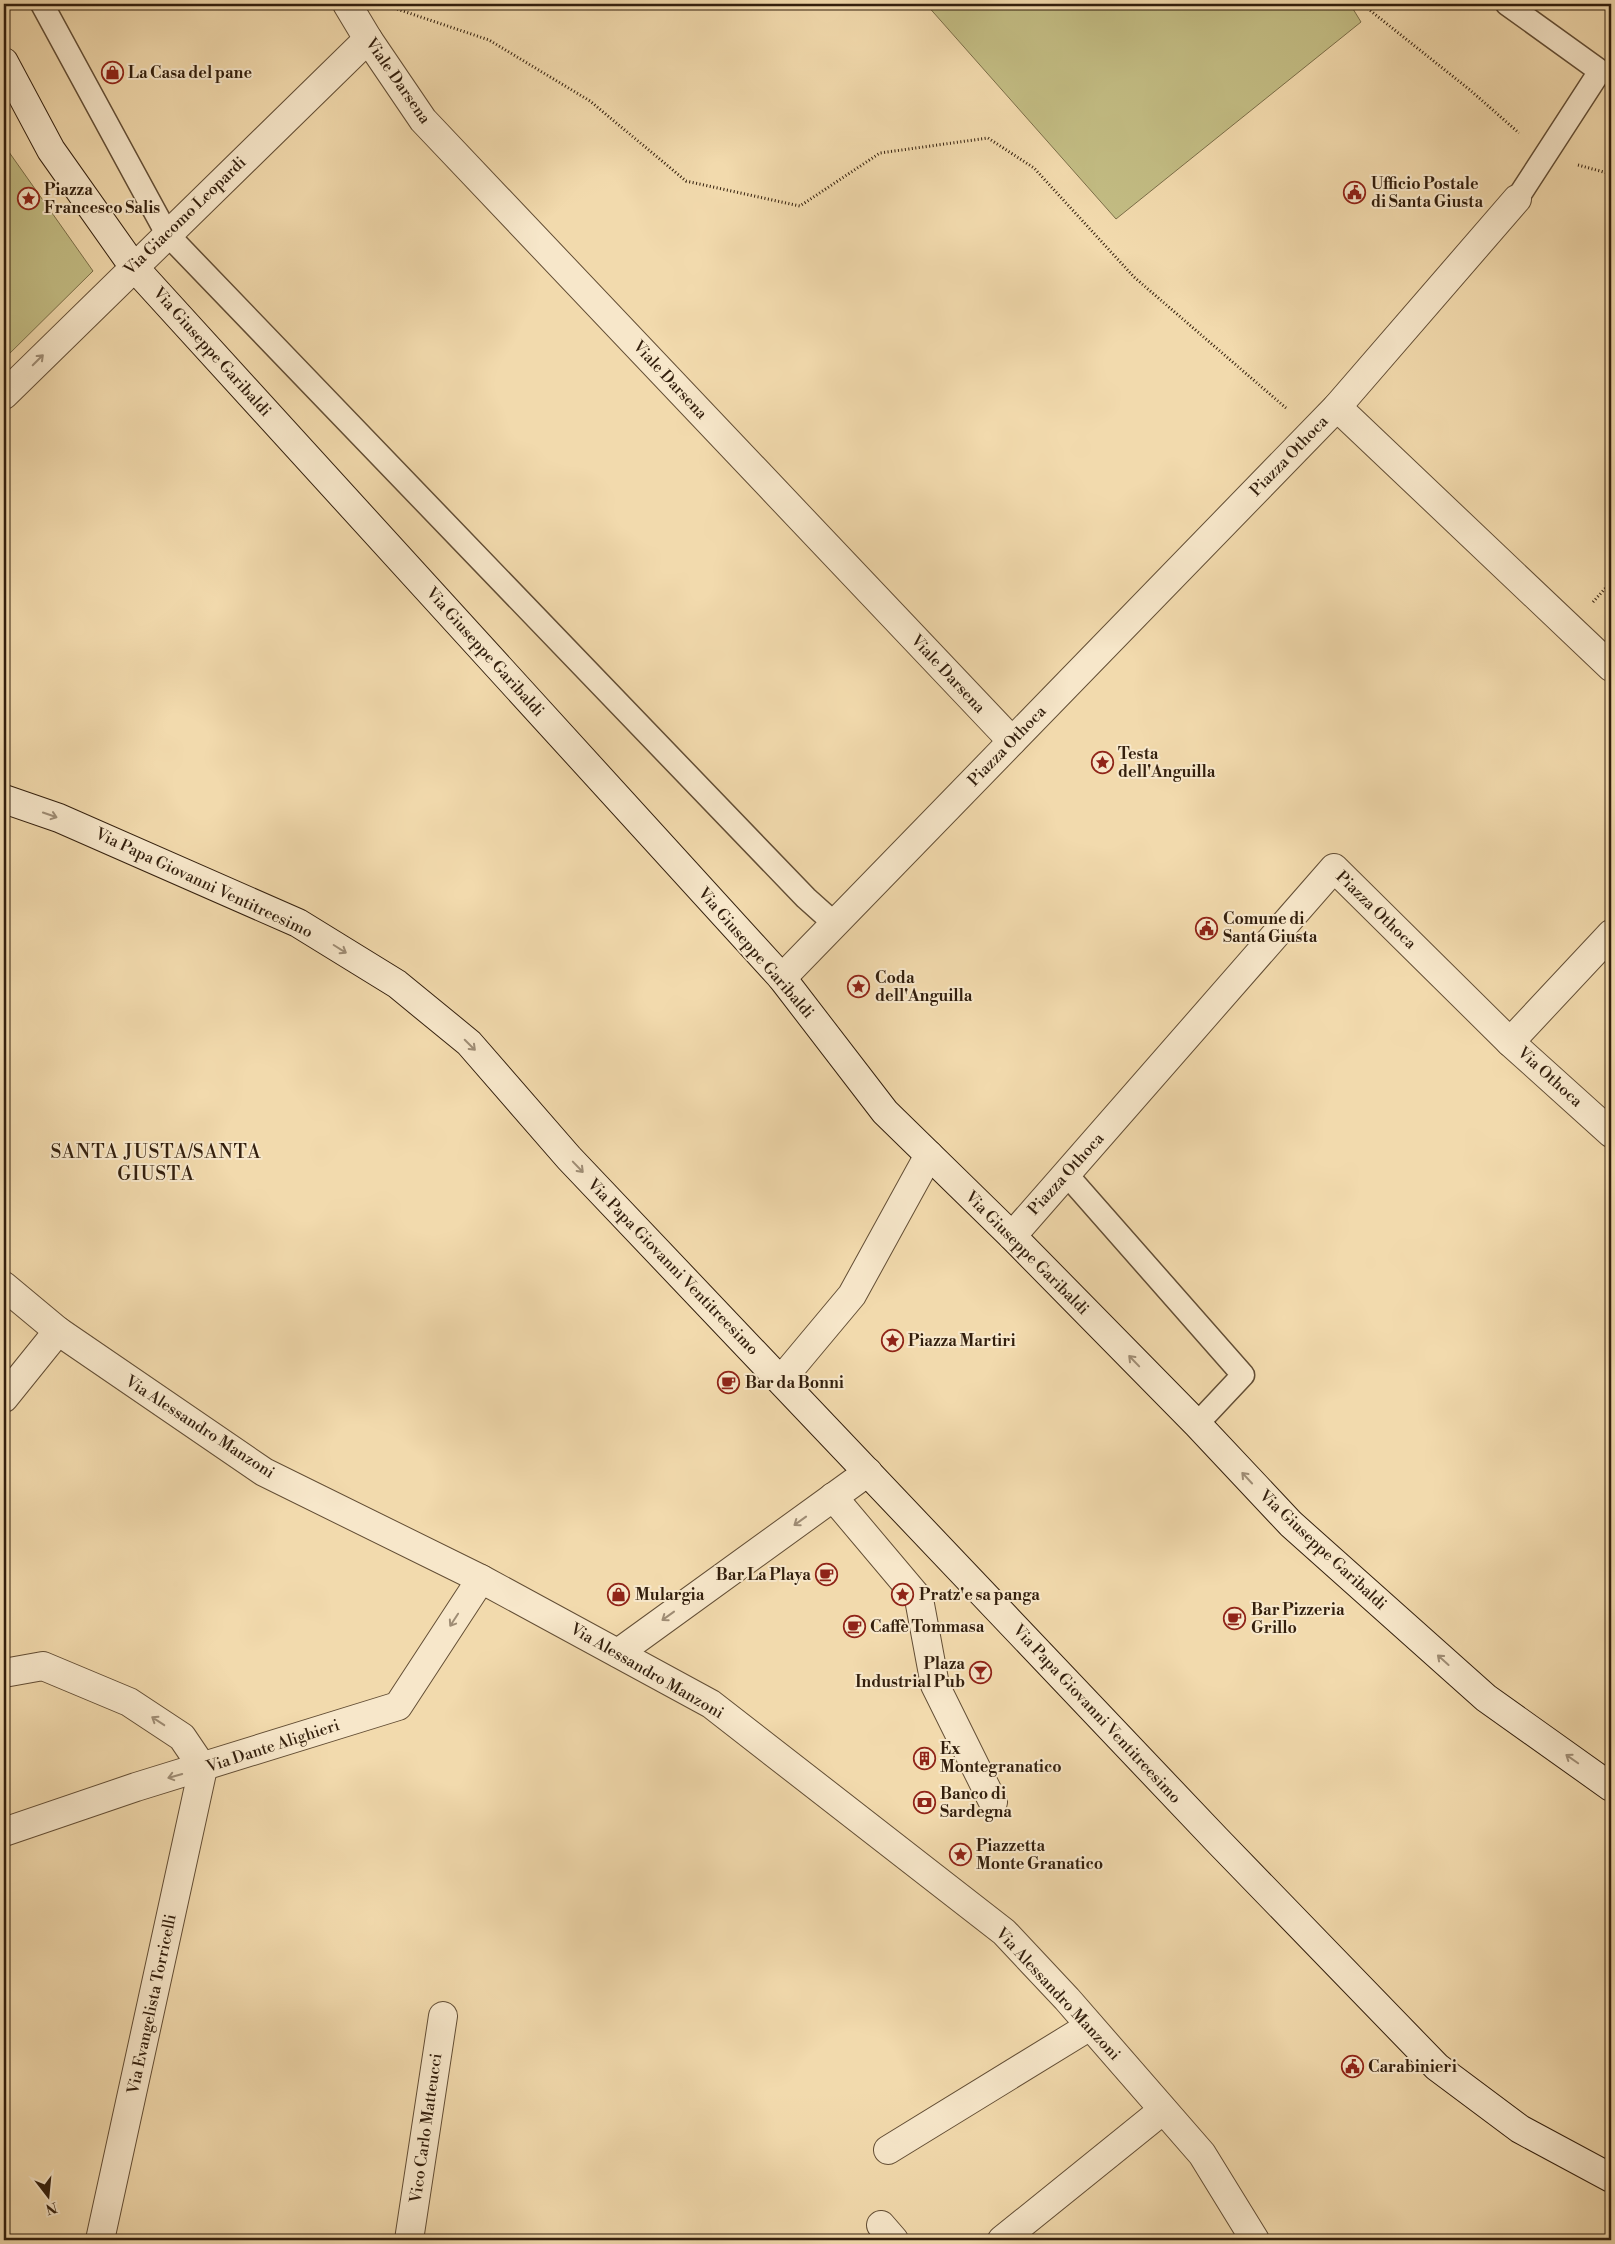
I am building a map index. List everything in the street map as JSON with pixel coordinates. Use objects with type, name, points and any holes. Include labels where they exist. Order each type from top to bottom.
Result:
[{"type":"street","name":"Viale Darsena","points":[[348,4],[368,39],[423,120],[1012,741]]},
{"type":"street","name":"Via Giacomo Leopardi","points":[[4,395],[368,39]]},
{"type":"street","name":"Via Giuseppe Garibaldi","points":[[4,62],[11,91],[134,266],[782,978],[885,1112],[1012,1236],[1197,1424],[1291,1524],[1486,1698],[1611,1787]]},
{"type":"street","name":"Piazza Othoca","points":[[782,978],[1337,407],[1517,199]]},
{"type":"street","name":"Piazza Othoca","points":[[1337,407],[1611,667]]},
{"type":"street","name":"Via Papa Giovanni Ventitreesimo","points":[[4,798],[59,818],[298,923],[397,984],[469,1043],[569,1158],[1216,1840],[1437,2067],[1520,2129],[1611,2178]]},
{"type":"street","name":"Piazza Othoca","points":[[1012,1236],[1334,868],[1510,1042]]},
{"type":"street","points":[[1510,1042],[1611,934]]},
{"type":"street","name":"Via Othoca","points":[[1510,1042],[1611,1133]]},
{"type":"street","points":[[781,1380],[852,1295],[928,1155]]},
{"type":"street","name":"Via Alessandro Manzoni","points":[[4,1286],[58,1332],[264,1472],[481,1579],[711,1704],[1004,1932],[1090,2026],[1202,2154],[1254,2240]]},
{"type":"street","points":[[4,1398],[58,1332]]},
{"type":"street","points":[[618,1653],[868,1472]]},
{"type":"street","points":[[834,1496],[919,1600],[935,1685],[993,1802]]},
{"type":"street","name":"Via Dante Alighieri","points":[[4,1832],[136,1787],[203,1768],[398,1706],[481,1579]]},
{"type":"street","points":[[4,1673],[43,1666],[129,1702],[182,1737],[203,1768]]},
{"type":"street","name":"Via Evangelista Torricelli","points":[[100,2240],[203,1768]]},
{"type":"street","name":"Vico Carlo Matteucci","points":[[409,2240],[443,2016]]},
{"type":"street","points":[[888,2150],[1090,2026]]},
{"type":"street","points":[[1002,2240],[1163,2110]]},
{"type":"lane","points":[[42,4],[167,234],[806,898],[835,924]]},
{"type":"lane","points":[[1507,4],[1600,71],[1517,199]]},
{"type":"lane","points":[[1067,1175],[1243,1375],[1197,1424]]},
{"type":"path","points":[[1362,4],[1470,90],[1545,156]]},
{"type":"path","points":[[389,7],[489,40],[590,101],[686,180],[781,202],[800,206],[880,153],[988,138],[1034,168],[1134,277],[1313,432]]},
{"type":"shaded area","points":[[926,4],[1350,4],[1361,22],[1116,219]]},
{"type":"shaded area","name":"Piazza Francesco Salis","points":[[4,145],[93,271],[4,359]]},
{"type":"place","name":"La Casa del pane","points":[[112,73]]},
{"type":"place","name":"Ufficio Postale di Santa Giusta","points":[[1355,193]]},
{"type":"place","name":"Piazza Francesco Salis","points":[[28,199]]},
{"type":"place","name":"Testa dell'Anguilla","points":[[1102,763]]},
{"type":"place","name":"Comune di Santa Giusta","points":[[1207,928]]},
{"type":"place","name":"Coda dell'Anguilla","points":[[859,987]]},
{"type":"place","name":"Piazza Martiri","points":[[892,1341]]},
{"type":"place","name":"Bar da Bonni","points":[[729,1383]]},
{"type":"place","name":"Bar La Playa","points":[[827,1575]]},
{"type":"place","name":"Mulargia","points":[[619,1595]]},
{"type":"place","name":"Pratz'e sa panga","points":[[903,1595]]},
{"type":"place","name":"Bar Pizzeria Grillo","points":[[1235,1619]]},
{"type":"place","name":"Caffè Tommasa","points":[[854,1627]]},
{"type":"place","name":"Plaza Industrial Pub","points":[[981,1673]]},
{"type":"place","name":"Ex Montegranatico","points":[[924,1758]]},
{"type":"place","name":"Banco di Sardegna","points":[[924,1803]]},
{"type":"place","name":"Piazzetta Monte Granatico","points":[[960,1855]]},
{"type":"place","name":"Carabinieri","points":[[1352,2067]]},
{"type":"district","name":"SANTA JUSTA/SANTA GIUSTA","points":[[156,1163]]}]
